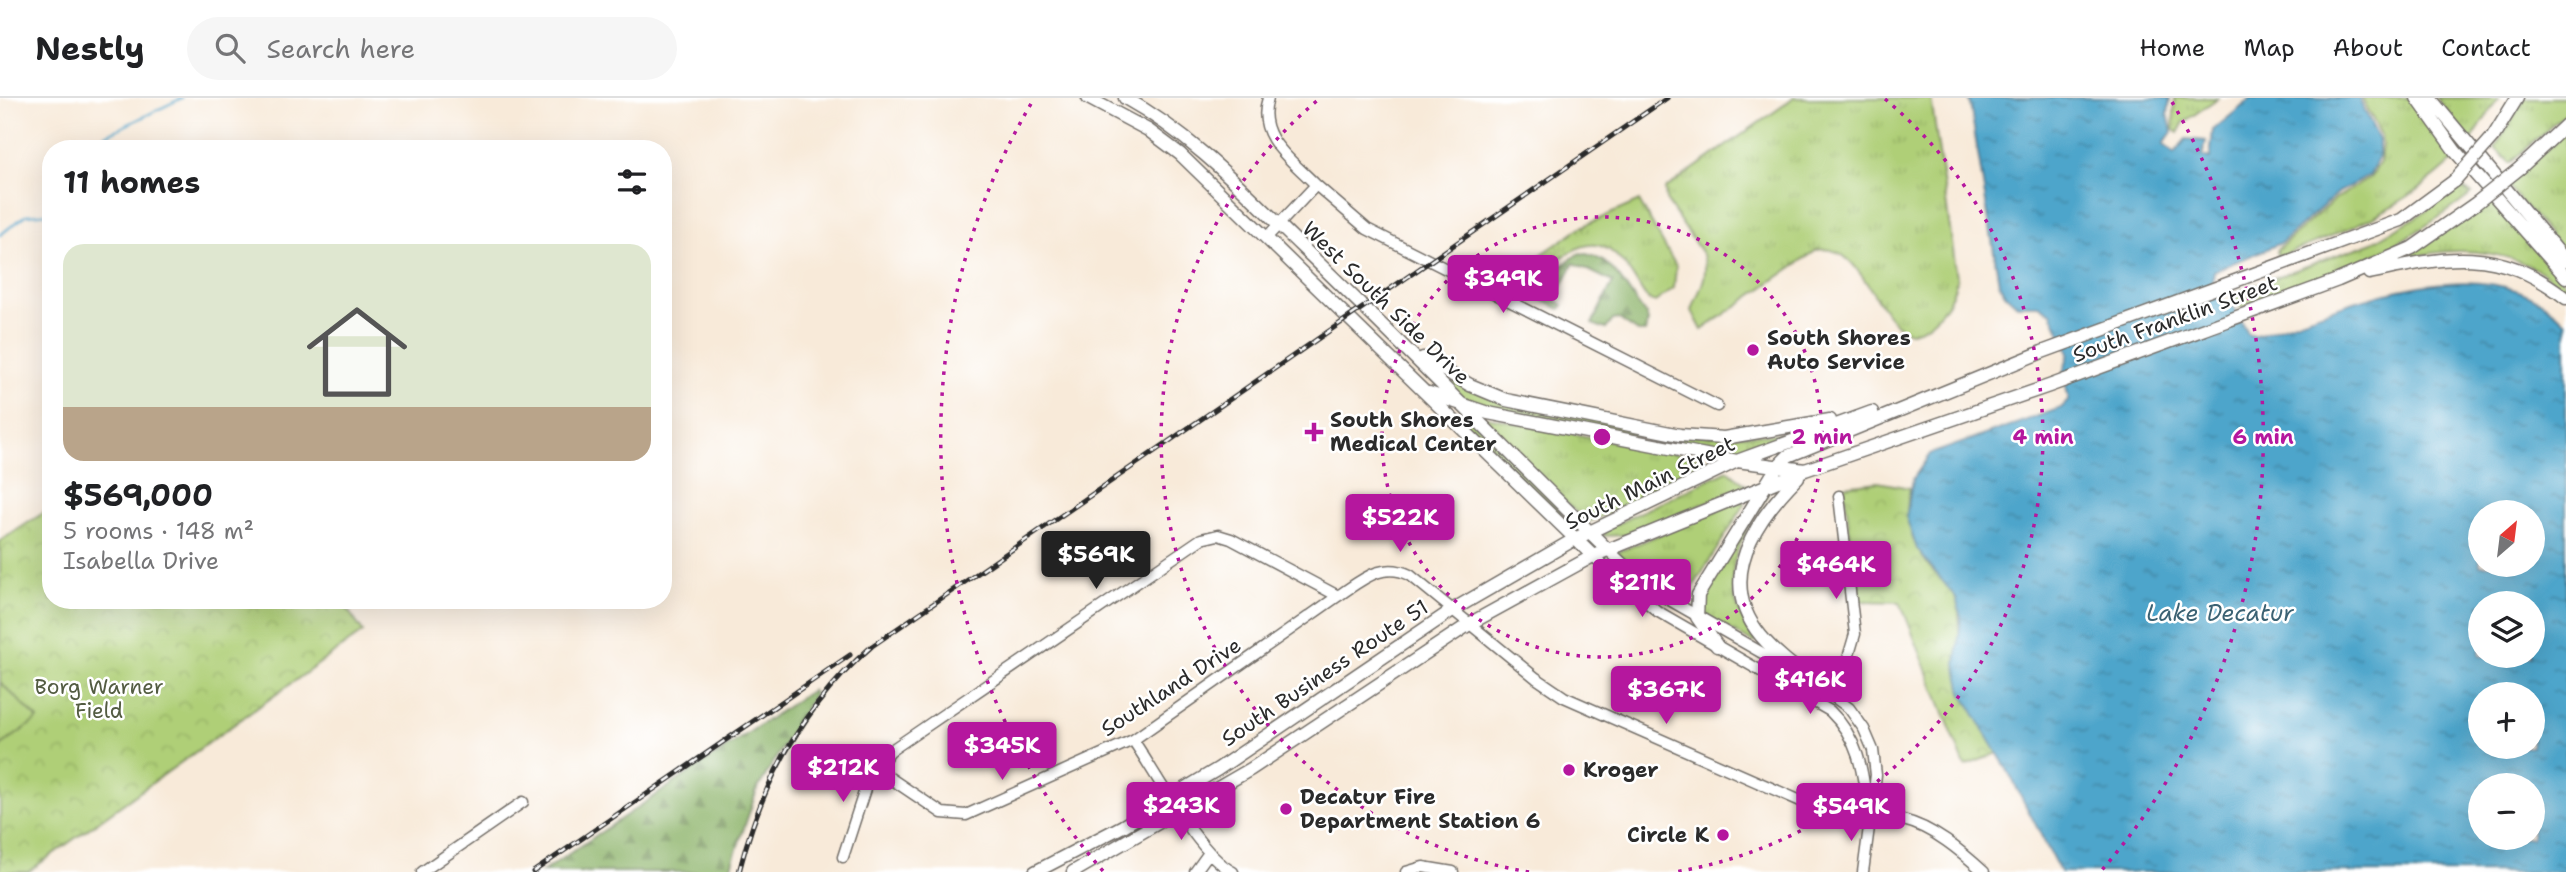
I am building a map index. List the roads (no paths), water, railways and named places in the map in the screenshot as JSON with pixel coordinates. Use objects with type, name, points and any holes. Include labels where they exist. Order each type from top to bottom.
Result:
[{"type":"main road","name":"West South Side Drive","points":[[1088,98],[1138,124],[1169,145],[1593,556]]},
{"type":"main road","name":"West South Side Drive","points":[[1125,98],[1180,132],[1374,317],[1608,550]]},
{"type":"main road","points":[[2417,98],[2455,152],[2566,276]]},
{"type":"main road","points":[[2430,98],[2566,261]]},
{"type":"main road","points":[[1717,646],[1697,617],[1696,602],[1701,587],[1777,467],[1788,456],[2042,352],[2401,220],[2454,181],[2493,137],[2517,98]]},
{"type":"main road","name":"South Franklin Street","points":[[1764,488],[1805,470],[2049,386],[2338,280],[2412,248],[2475,204],[2520,168],[2566,125]]},
{"type":"main road","points":[[2338,280],[2432,260],[2469,258],[2522,271],[2566,298]]},
{"type":"main road","points":[[1374,317],[1434,366],[1495,397],[1680,435],[1724,438],[1872,412],[1968,382]]},
{"type":"main road","points":[[1417,387],[1465,407],[1737,461],[1805,470]]},
{"type":"main road","name":"South Main Street","points":[[1454,609],[1590,532],[1737,461],[1872,412]]},
{"type":"main road","points":[[1805,470],[1773,502],[1752,535],[1742,560],[1739,585],[1747,614],[1759,634],[1824,688]]},
{"type":"main road","name":"South Main Street","points":[[1471,623],[1593,556],[1764,488]]},
{"type":"main road","name":"South Business Route 51","points":[[1035,872],[1172,797],[1454,609]]},
{"type":"main road","name":"South Business Route 51","points":[[1073,872],[1180,812],[1471,623]]},
{"type":"street","points":[[1268,98],[1265,116],[1269,134],[1316,185],[1367,229],[1717,406]]},
{"type":"street","points":[[1266,238],[1316,185]]},
{"type":"street","points":[[1821,704],[1824,688],[1847,661],[1855,634],[1839,496]]},
{"type":"street","points":[[843,857],[867,780],[897,746],[1207,537],[1218,535],[1231,539],[1338,596]]},
{"type":"street","points":[[1608,550],[1652,590],[1824,688],[1858,718],[1870,740],[1876,775],[1863,872]]},
{"type":"street","points":[[1593,556],[1657,611],[1821,704],[1839,720],[1857,749],[1869,816]]},
{"type":"street","name":"Southland Drive","points":[[875,768],[932,808],[957,816],[975,811],[1133,740],[1338,596],[1377,571],[1396,569],[1410,575],[1454,609],[1536,678],[1575,702],[1805,804],[1834,813],[1900,819],[1916,825],[1948,842],[1984,872]]},
{"type":"street","points":[[1133,740],[1208,854],[1233,872]]},
{"type":"street","points":[[422,872],[523,802]]},
{"type":"street","points":[[1195,872],[1208,854]]},
{"type":"street","points":[[1406,872],[1430,867],[1453,872]]},
{"type":"water","name":"Lake Decatur","points":[[1969,98],[2170,98],[2168,114],[2172,132],[2163,144],[2174,153],[2186,139],[2206,141],[2203,156],[2210,158],[2213,130],[2252,98],[2359,98],[2379,140],[2379,156],[2370,175],[2339,192],[2281,243],[2214,271],[2215,295],[2222,302],[2234,307],[2248,334],[2254,336],[2372,297],[2414,287],[2457,282],[2497,285],[2534,298],[2566,322],[2566,872],[2060,872],[2007,769],[1962,693],[1956,664],[1961,617],[1956,598],[1917,549],[1906,517],[1913,479],[1930,454],[2061,408],[2069,400],[2063,373],[2069,353],[2051,313],[2039,305],[2017,305],[2005,294],[1999,283]]},
{"type":"waterway","points":[[101,140],[182,98]]},
{"type":"waterway","points":[[0,235],[26,215],[42,214]]},
{"type":"railway","points":[[739,872],[759,808],[787,748],[825,695],[872,646],[1667,98]]},
{"type":"railway","points":[[533,872],[850,655]]},
{"type":"place","name":"South Shores Auto Service","points":[[1753,350]]},
{"type":"place","name":"South Shores Medical Center","points":[[1314,432]]},
{"type":"place","name":"Kroger","points":[[1569,770]]},
{"type":"place","name":"Decatur Fire Department Station 6","points":[[1286,809]]},
{"type":"place","name":"Circle K","points":[[1723,835]]},
{"type":"park label","name":"Borg Warner Field","points":[[99,699]]}]
